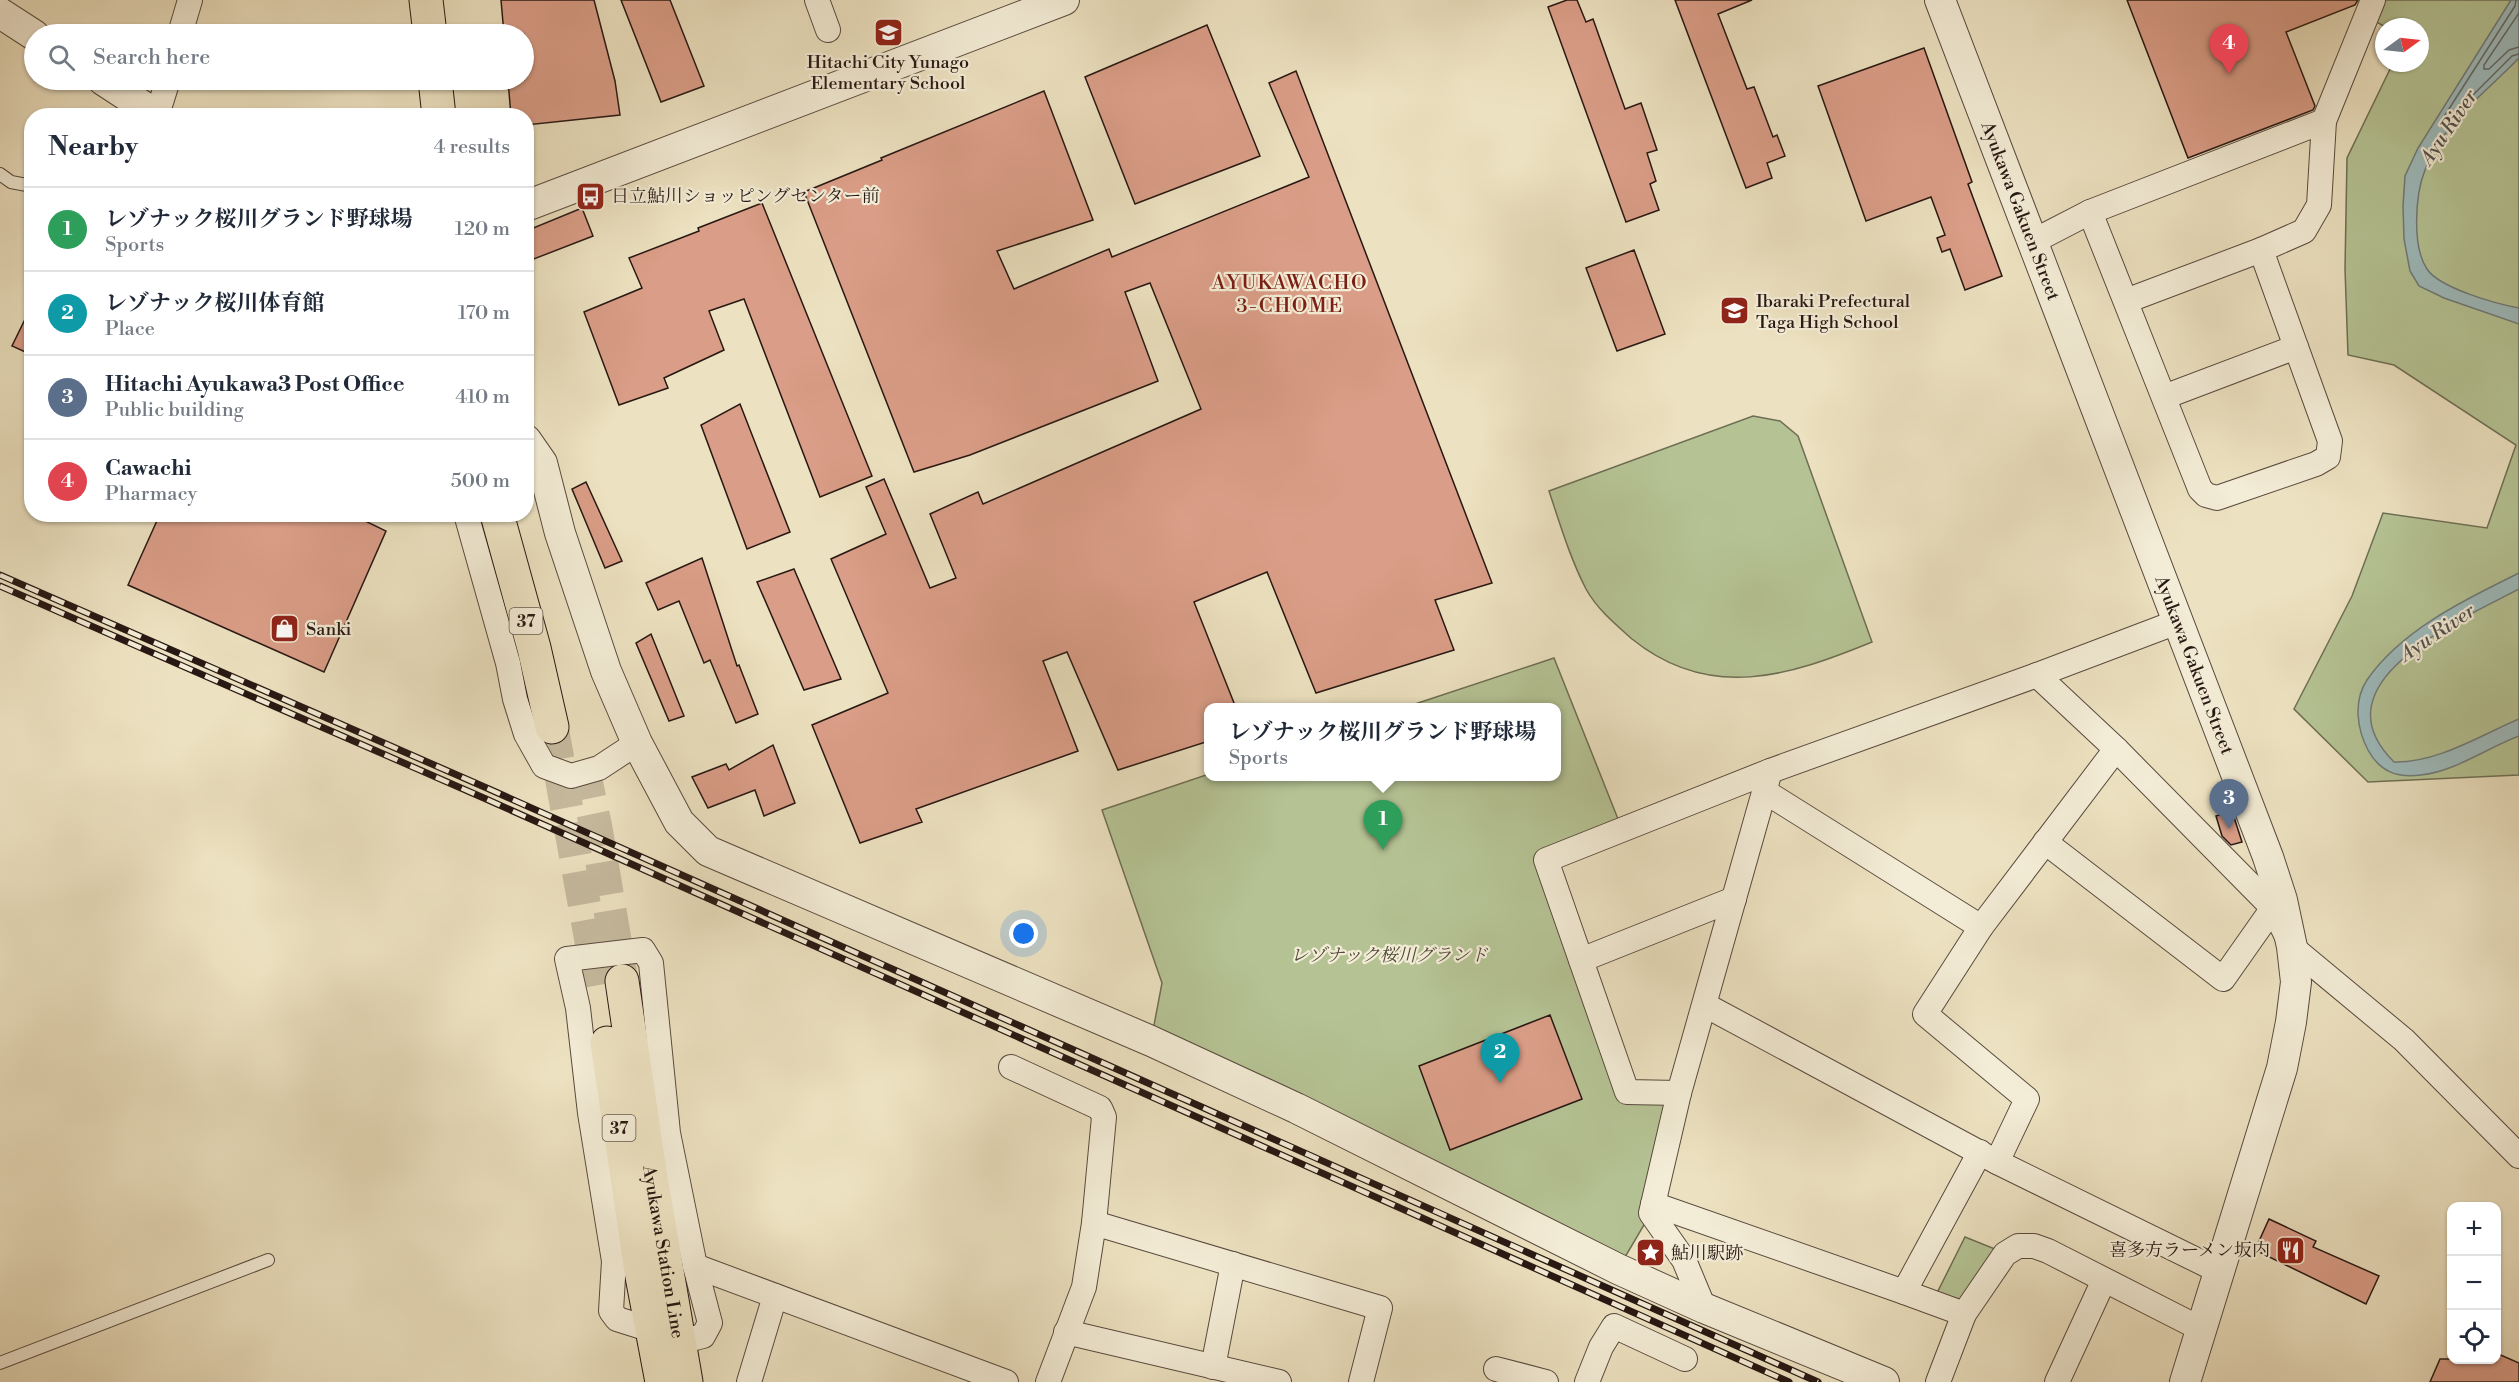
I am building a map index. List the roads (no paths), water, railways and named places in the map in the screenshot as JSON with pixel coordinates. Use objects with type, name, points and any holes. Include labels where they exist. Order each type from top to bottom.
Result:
[{"type":"main road","points":[[426,0],[429,24]]},
{"type":"main road","points":[[436,90],[438,108]]},
{"type":"main road","name":"37","points":[[499,522],[534,648],[563,725],[549,620],[521,522]]},
{"type":"main road","name":"Ayukawa Station Line","points":[[610,983],[620,1134],[666,1336],[686,1382]]},
{"type":"main road","name":"Ayukawa Station Line","points":[[662,1382],[666,1336]]},
{"type":"street","points":[[183,24],[190,0]]},
{"type":"street","points":[[817,0],[828,30]]},
{"type":"street","points":[[534,203],[1064,0]]},
{"type":"street","name":"Ayukawa Gakuen Street","points":[[1940,0],[2268,857],[2282,900],[2292,947],[2296,982],[2282,1068],[2185,1382]]},
{"type":"street","points":[[2126,301],[2261,250],[2304,231],[2319,205],[2324,121],[2373,0]]},
{"type":"street","points":[[0,13],[24,29]]},
{"type":"street","points":[[119,90],[147,108]]},
{"type":"street","points":[[160,108],[165,90]]},
{"type":"street","points":[[2032,242],[2090,212],[2324,121]]},
{"type":"street","points":[[2090,212],[2200,489],[2206,495],[2217,498],[2316,464],[2328,457],[2330,441],[2261,250]]},
{"type":"street","points":[[2164,397],[2296,347]]},
{"type":"street","points":[[534,452],[542,463],[560,533],[602,659],[637,743],[679,822],[708,851],[1151,1041],[1296,1108],[1618,1269],[1704,1308],[1884,1382]]},
{"type":"street","points":[[468,522],[508,663],[515,699],[526,734],[544,766],[571,776],[599,768],[637,743]]},
{"type":"street","points":[[1679,1093],[1627,1092],[1546,860],[1767,781],[2177,622]]},
{"type":"street","points":[[2037,675],[2116,749],[2273,908],[2292,947],[2403,1040],[2519,1156]]},
{"type":"street","points":[[1904,1292],[2027,1100],[1925,1014],[1982,927],[2116,749]]},
{"type":"street","points":[[1704,1308],[1684,1260],[1651,1213],[1679,1093],[1767,781]]},
{"type":"street","points":[[1767,781],[1982,927]]},
{"type":"street","points":[[2045,842],[2223,979],[2273,908]]},
{"type":"street","points":[[1581,960],[1734,899]]},
{"type":"street","points":[[643,950],[651,963],[668,1132],[695,1266],[710,1323],[703,1336],[666,1336],[623,1322],[617,1319],[611,1311],[614,1261],[590,1113],[578,1008],[567,959],[643,950]]},
{"type":"street","points":[[1705,1005],[1989,1157],[2219,1271]]},
{"type":"street","points":[[1011,1067],[1100,1108],[1104,1117],[1094,1223],[1084,1287],[1048,1382]]},
{"type":"street","points":[[1653,1204],[1964,1314]]},
{"type":"street","points":[[1094,1223],[1380,1308],[1361,1382]]},
{"type":"street","points":[[1938,1382],[1964,1314],[2005,1254],[2018,1246],[2034,1246],[2048,1251],[2201,1329]]},
{"type":"street","points":[[1214,1367],[1233,1264]]},
{"type":"street","points":[[695,1266],[1006,1382]]},
{"type":"street","points":[[2057,1382],[2104,1280]]},
{"type":"street","points":[[748,1382],[775,1296]]},
{"type":"street","points":[[1587,1382],[1601,1347],[1614,1326],[1685,1359]]},
{"type":"street","points":[[1066,1332],[1279,1382]]},
{"type":"street","points":[[1496,1369],[1546,1382]]},
{"type":"lane","points":[[0,174],[11,182],[24,184]]},
{"type":"lane","points":[[0,1362],[268,1260]]},
{"type":"water","name":"Ayu River","points":[[2511,0],[2519,0],[2519,58],[2464,111],[2438,145],[2427,165],[2419,193],[2417,235],[2422,259],[2433,276],[2469,294],[2519,308],[2519,324],[2444,298],[2419,286],[2410,271],[2404,239],[2403,206],[2405,176],[2418,148]]},
{"type":"water","name":"Ayu River","points":[[2519,573],[2519,589],[2464,617],[2405,657],[2383,680],[2371,705],[2374,733],[2394,762],[2426,758],[2442,753],[2519,719],[2519,736],[2434,773],[2412,776],[2397,774],[2378,764],[2364,742],[2359,724],[2358,706],[2367,680],[2381,662],[2416,631],[2457,605]]},
{"type":"tunnel","points":[[552,727],[599,985]]},
{"type":"tunnel","points":[[583,766],[622,981]]},
{"type":"railway","points":[[0,575],[489,789],[1818,1382]]},
{"type":"railway","points":[[0,586],[486,799],[1789,1382]]},
{"type":"place","name":"Hitachi City Yunago Elementary School","points":[[888,33]]},
{"type":"place","name":"Cawachi","points":[[2229,74]]},
{"type":"place","name":"日立鮎川ショッピングセンター前","points":[[590,196]]},
{"type":"place","name":"Ibaraki Prefectural Taga High School","points":[[1735,311]]},
{"type":"place","name":"Sanki","points":[[285,629]]},
{"type":"place","name":"Hitachi Ayukawa3 Post Office","points":[[2229,829]]},
{"type":"place","name":"レゾナック桜川グランド野球場","points":[[1383,850]]},
{"type":"place","name":"レゾナック桜川体育館","points":[[1500,1083]]},
{"type":"place","name":"喜多方ラーメン坂内","points":[[2291,1250]]},
{"type":"place","name":"鮎川駅跡","points":[[1650,1253]]},
{"type":"district","name":"AYUKAWACHO 3-CHOME","points":[[1290,294]]},
{"type":"park label","name":"レゾナック桜川グランド","points":[[1389,955]]}]
